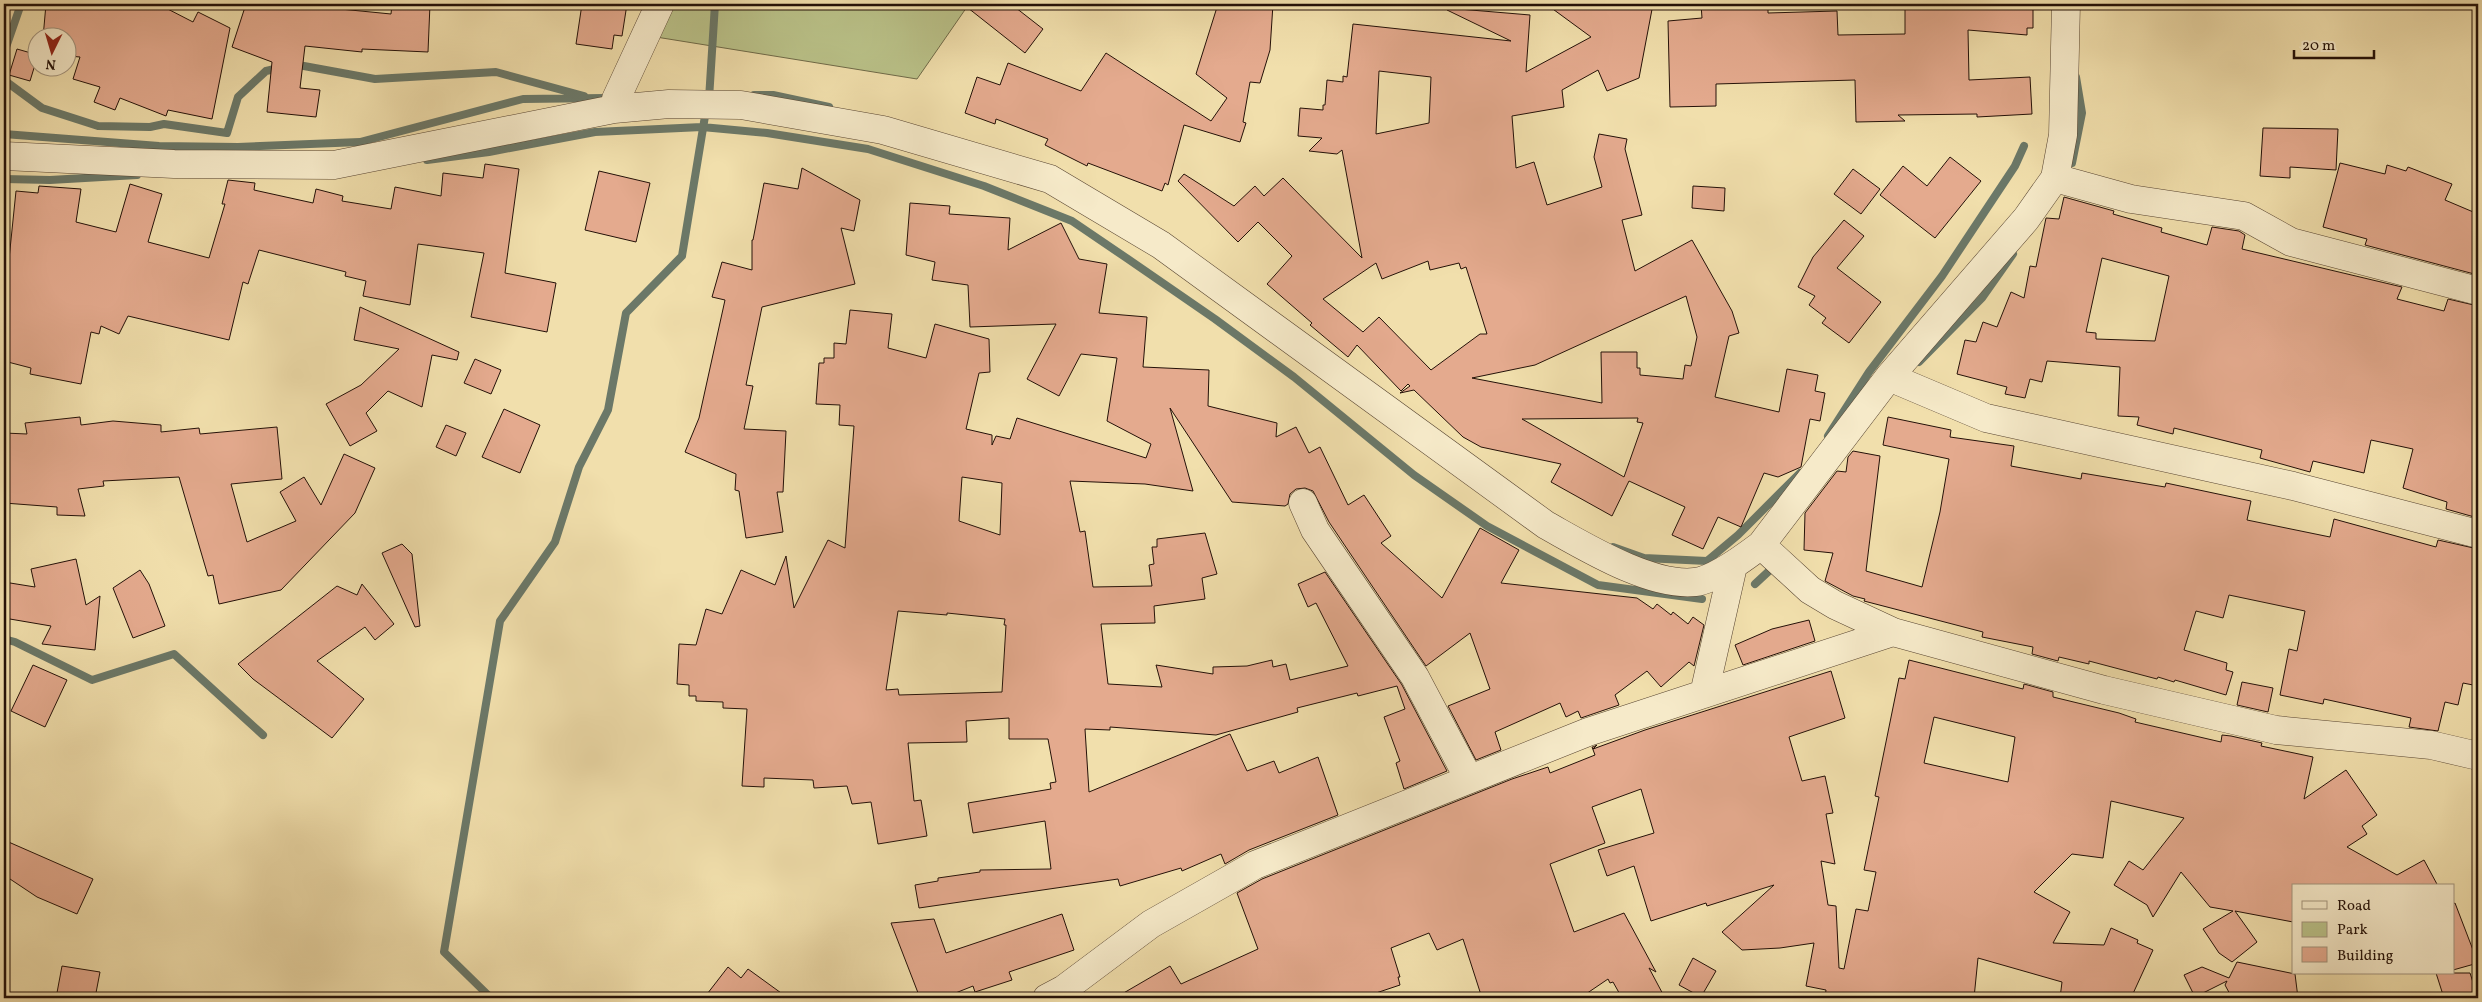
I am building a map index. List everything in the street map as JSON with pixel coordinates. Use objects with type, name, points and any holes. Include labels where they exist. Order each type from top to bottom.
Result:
[{"type":"street","points":[[614,109],[660,4]]},
{"type":"street","points":[[4,156],[174,164],[334,165],[614,109],[669,104],[742,106],[883,130],[1050,179],[1161,245],[1546,525],[1603,556],[1648,574],[1670,580],[1696,582],[1734,566],[1761,545],[1889,377],[2026,219],[2055,178],[2063,135],[2066,4]]},
{"type":"street","points":[[2055,178],[2131,199],[2244,216],[2291,242],[2478,291]]},
{"type":"street","points":[[1889,377],[1986,418],[2293,486],[2478,534]]},
{"type":"street","points":[[1303,503],[1315,530],[1415,677],[1469,779]]},
{"type":"street","points":[[1761,545],[1810,590],[1835,605],[1893,632],[2104,690],[2276,730],[2431,744],[2478,756]]},
{"type":"street","points":[[1704,694],[1734,566]]},
{"type":"street","points":[[1047,998],[1064,989],[1151,924],[1255,865],[1588,732],[1893,632]]},
{"type":"green space","points":[[664,4],[969,4],[917,79],[656,37]]},
{"type":"building","points":[[46,4],[158,4],[193,22],[198,12],[230,28],[212,119],[168,110],[166,116],[120,98],[115,110],[94,102],[100,87],[73,79],[78,78],[80,57],[78,57],[78,28],[44,28]]},
{"type":"building","points":[[246,4],[309,4],[320,7],[391,14],[392,4],[430,4],[428,52],[362,49],[362,52],[305,46],[300,88],[320,90],[316,117],[267,112],[272,62],[232,47]]},
{"type":"building","points":[[582,4],[627,4],[622,36],[614,35],[612,49],[576,44]]},
{"type":"building","points":[[963,4],[1011,4],[1043,29],[1025,53]]},
{"type":"building","points":[[1218,4],[1273,4],[1270,50],[1260,83],[1250,82],[1243,122],[1246,123],[1240,142],[1184,125],[1168,185],[1165,183],[1162,191],[1088,163],[1087,166],[1045,145],[1048,139],[996,119],[995,124],[965,113],[977,77],[1000,85],[1008,63],[1081,91],[1106,53],[1211,121],[1227,98],[1196,74]]},
{"type":"building","points":[[1546,4],[1653,4],[1639,78],[1607,91],[1598,70],[1562,90],[1564,107],[1512,116],[1516,168],[1534,162],[1547,205],[1602,187],[1594,157],[1599,134],[1627,139],[1625,149],[1642,215],[1622,220],[1635,271],[1692,240],[1732,311],[1739,333],[1729,336],[1715,397],[1779,412],[1787,369],[1818,375],[1815,391],[1825,393],[1820,421],[1810,419],[1801,467],[1778,477],[1764,473],[1741,527],[1718,517],[1703,549],[1672,535],[1685,507],[1629,481],[1612,516],[1551,482],[1561,464],[1481,447],[1463,437],[1414,390],[1400,393],[1410,386],[1408,384],[1401,391],[1357,345],[1348,357],[1310,325],[1312,323],[1267,284],[1292,256],[1258,222],[1238,242],[1178,181],[1184,174],[1234,206],[1255,186],[1264,196],[1283,178],[1362,258],[1342,150],[1337,154],[1309,151],[1322,138],[1298,136],[1300,108],[1323,110],[1327,80],[1343,82],[1343,76],[1347,77],[1353,24],[1511,41],[1447,10],[1447,8],[1530,15],[1526,72],[1591,37]],"holes":[[[1379,71],[1431,77],[1429,123],[1376,134]],[[1428,261],[1430,270],[1459,263],[1461,269],[1466,267],[1487,334],[1480,334],[1431,370],[1379,317],[1363,332],[1323,299],[1376,263],[1382,279]],[[1686,296],[1697,337],[1691,366],[1685,365],[1683,379],[1640,375],[1640,368],[1637,368],[1637,352],[1601,352],[1602,403],[1472,378],[1535,365]],[[1638,418],[1637,422],[1643,423],[1624,477],[1522,419]]]},
{"type":"building","points":[[1701,4],[1768,4],[1768,13],[1837,11],[1838,35],[1905,34],[1905,4],[2033,4],[2033,28],[2027,28],[2027,35],[1968,30],[1969,80],[2030,77],[2032,114],[1977,117],[1977,114],[1898,115],[1905,121],[1856,122],[1855,80],[1716,84],[1716,106],[1670,107],[1668,21],[1702,18]]},
{"type":"building","points":[[17,49],[28,52],[28,78],[31,78],[30,81],[9,75]]},
{"type":"building","points":[[2263,128],[2338,129],[2336,170],[2290,167],[2290,178],[2260,176]]},
{"type":"building","points":[[1950,157],[1981,181],[1935,238],[1880,195],[1903,166],[1927,186]]},
{"type":"building","points":[[2340,163],[2385,174],[2387,165],[2406,171],[2408,167],[2452,184],[2445,200],[2478,214],[2478,275],[2365,245],[2367,239],[2323,227]]},
{"type":"building","points":[[485,164],[519,169],[505,273],[556,283],[547,332],[471,317],[484,253],[418,244],[410,305],[363,296],[366,281],[345,276],[346,272],[259,250],[248,284],[243,282],[229,340],[128,316],[119,334],[101,326],[99,334],[91,332],[81,384],[30,374],[31,368],[4,361],[4,267],[8,269],[16,191],[38,193],[39,186],[81,189],[76,222],[116,232],[130,184],[162,194],[148,242],[209,258],[225,204],[222,204],[228,180],[255,183],[254,190],[313,203],[316,189],[343,196],[342,201],[391,209],[395,187],[441,196],[443,173],[483,178]]},
{"type":"building","points":[[802,168],[860,200],[854,231],[841,228],[855,284],[762,307],[746,385],[753,386],[744,429],[786,431],[783,492],[777,492],[783,532],[746,538],[739,491],[735,490],[736,474],[685,452],[699,418],[725,300],[712,297],[722,262],[752,270],[752,240],[764,183],[798,189]]},
{"type":"building","points":[[1853,169],[1880,189],[1861,214],[1834,194]]},
{"type":"building","points":[[599,171],[650,183],[636,242],[585,230]]},
{"type":"building","points":[[1693,186],[1725,188],[1724,211],[1692,208]]},
{"type":"building","points":[[2064,197],[2114,211],[2113,214],[2162,228],[2161,232],[2207,245],[2212,227],[2239,231],[2245,235],[2242,249],[2402,287],[2397,299],[2444,311],[2448,299],[2478,306],[2478,518],[2446,509],[2447,502],[2403,488],[2413,449],[2371,440],[2364,473],[2313,461],[2310,472],[2260,458],[2262,450],[2174,428],[2173,434],[2137,425],[2139,417],[2118,416],[2120,367],[2047,361],[2042,382],[2030,379],[2025,398],[2005,394],[2007,387],[1957,374],[1965,340],[1976,342],[1983,322],[1997,327],[2011,292],[2024,298],[2030,266],[2036,267],[2046,218],[2059,219]],"holes":[[[2102,258],[2169,276],[2155,341],[2096,339],[2096,333],[2086,332]]]},
{"type":"building","points":[[910,203],[950,206],[949,214],[1010,218],[1008,250],[1061,223],[1079,259],[1107,264],[1099,313],[1147,317],[1143,367],[1209,370],[1208,406],[1277,423],[1276,437],[1296,427],[1309,453],[1320,447],[1348,505],[1364,495],[1391,536],[1381,543],[1442,598],[1480,528],[1519,550],[1501,583],[1637,598],[1653,609],[1657,604],[1671,615],[1673,612],[1688,624],[1693,617],[1704,625],[1694,666],[1689,662],[1661,687],[1647,671],[1615,695],[1619,705],[1581,718],[1578,711],[1566,717],[1560,703],[1495,732],[1501,750],[1476,760],[1448,706],[1490,689],[1470,633],[1426,666],[1329,522],[1313,491],[1305,488],[1296,489],[1290,494],[1288,504],[1285,506],[1232,502],[1170,408],[1193,491],[1145,484],[1070,481],[1080,532],[1085,531],[1093,587],[1152,586],[1149,565],[1154,564],[1152,547],[1157,547],[1157,539],[1205,533],[1217,574],[1202,578],[1205,599],[1154,606],[1155,623],[1101,624],[1108,684],[1162,687],[1156,665],[1213,674],[1213,667],[1247,666],[1272,660],[1273,667],[1286,664],[1290,680],[1348,666],[1316,603],[1308,607],[1298,584],[1325,572],[1402,685],[1447,771],[1404,789],[1396,763],[1400,761],[1384,717],[1405,709],[1397,686],[1358,696],[1357,693],[1297,708],[1298,712],[1216,735],[1110,727],[1110,730],[1085,729],[1089,792],[1230,734],[1247,771],[1274,761],[1279,773],[1318,757],[1338,815],[1249,850],[1225,864],[1221,854],[1182,871],[1181,868],[1120,886],[1118,879],[919,908],[915,885],[938,881],[938,878],[980,872],[980,870],[1051,869],[1045,821],[973,833],[968,803],[1051,789],[1050,783],[1056,782],[1048,739],[1009,739],[1009,718],[966,721],[967,742],[908,743],[914,801],[921,800],[927,836],[878,844],[871,802],[852,804],[847,786],[814,788],[813,780],[764,778],[764,787],[742,786],[747,709],[723,708],[723,702],[696,701],[696,696],[689,696],[689,685],[677,684],[679,644],[696,645],[706,609],[722,614],[741,570],[775,585],[786,556],[794,608],[828,540],[845,548],[854,426],[839,425],[840,405],[816,404],[819,363],[824,363],[824,358],[834,358],[834,343],[846,344],[850,310],[892,314],[888,348],[926,358],[935,324],[989,339],[990,372],[979,373],[966,429],[992,435],[992,445],[996,436],[1010,439],[1017,418],[1146,458],[1151,444],[1107,421],[1117,358],[1081,354],[1059,396],[1027,379],[1056,324],[970,327],[968,285],[932,280],[935,262],[906,255]],"holes":[[[962,477],[1002,483],[1000,535],[959,521]],[[898,611],[947,615],[947,613],[1005,619],[1002,692],[899,695],[898,689],[886,690]]]},
{"type":"building","points":[[1844,220],[1864,236],[1837,268],[1881,302],[1849,343],[1822,323],[1826,318],[1809,305],[1815,296],[1798,287],[1813,257]]},
{"type":"building","points":[[360,307],[459,352],[457,360],[432,355],[422,407],[388,391],[366,413],[377,431],[350,446],[326,404],[361,385],[399,349],[354,340]]},
{"type":"building","points":[[475,359],[501,370],[491,394],[464,383]]},
{"type":"building","points":[[504,409],[540,425],[520,473],[482,457]]},
{"type":"building","points":[[80,417],[81,425],[113,421],[161,425],[161,432],[199,428],[200,434],[277,427],[282,479],[231,484],[247,542],[296,521],[280,492],[304,477],[321,505],[344,454],[375,468],[355,513],[281,590],[219,604],[213,575],[208,576],[179,477],[103,481],[104,486],[78,489],[85,516],[57,515],[57,507],[4,503],[4,433],[27,434],[25,423]]},
{"type":"building","points":[[1888,417],[1951,430],[1950,437],[2014,446],[2011,466],[2081,479],[2082,473],[2165,487],[2166,483],[2251,501],[2247,520],[2330,537],[2334,519],[2436,547],[2438,540],[2478,549],[2478,686],[2463,683],[2458,705],[2445,702],[2438,731],[2409,727],[2411,718],[2324,699],[2323,704],[2280,695],[2289,649],[2297,651],[2305,611],[2229,595],[2223,618],[2196,611],[2184,650],[2227,663],[2226,670],[2233,672],[2226,695],[2175,680],[2174,682],[2158,677],[2157,679],[2089,661],[2089,664],[2059,657],[2058,661],[2032,654],[2033,647],[1982,637],[1983,632],[1864,601],[1865,599],[1853,596],[1825,581],[1833,553],[1804,550],[1805,513],[1837,471],[1846,472],[1848,457],[1853,451],[1880,456],[1866,571],[1922,587],[1940,512],[1949,459],[1883,445]]},
{"type":"building","points":[[446,425],[466,433],[456,456],[436,447]]},
{"type":"building","points":[[402,544],[412,554],[420,626],[415,627],[382,553]]},
{"type":"building","points":[[76,559],[86,605],[100,596],[95,650],[42,644],[51,626],[4,618],[4,582],[35,587],[31,569]]},
{"type":"building","points":[[140,570],[149,584],[165,626],[133,638],[113,588]]},
{"type":"building","points":[[362,584],[394,624],[375,640],[365,627],[317,661],[364,699],[332,738],[253,679],[238,664],[337,586],[357,595]]},
{"type":"building","points":[[1809,620],[1815,641],[1743,665],[1735,645],[1772,629]]},
{"type":"building","points":[[1909,660],[2023,689],[2024,684],[2053,692],[2053,697],[2119,713],[2136,719],[2135,722],[2221,742],[2222,735],[2231,736],[2262,743],[2261,746],[2313,757],[2304,799],[2346,770],[2377,815],[2362,826],[2367,834],[2347,847],[2397,875],[2424,860],[2437,884],[2292,884],[2292,922],[2235,911],[2257,942],[2232,962],[2219,953],[2203,929],[2233,911],[2210,907],[2181,872],[2153,917],[2147,905],[2114,885],[2129,861],[2143,870],[2184,818],[2111,801],[2103,858],[2072,854],[2034,892],[2070,912],[2053,943],[2104,945],[2111,928],[2138,940],[2137,943],[2153,950],[2131,998],[2060,998],[2062,982],[1978,958],[1974,998],[1825,998],[1826,990],[1806,986],[1814,943],[1780,948],[1742,950],[1722,932],[1774,885],[1707,906],[1706,903],[1651,921],[1634,866],[1607,876],[1598,850],[1654,833],[1641,789],[1592,807],[1605,843],[1550,864],[1574,932],[1624,913],[1656,972],[1649,968],[1665,998],[1622,998],[1613,982],[1610,983],[1608,979],[1580,998],[1482,998],[1463,939],[1437,950],[1429,933],[1391,948],[1400,977],[1398,977],[1400,985],[1361,998],[1115,998],[1170,966],[1181,984],[1258,949],[1237,893],[1262,879],[1512,779],[1548,767],[1550,773],[1595,755],[1592,747],[1597,745],[1593,749],[1645,730],[1831,671],[1845,718],[1789,737],[1802,781],[1825,776],[1833,813],[1826,814],[1835,864],[1821,861],[1828,905],[1836,906],[1839,968],[1844,969],[1856,909],[1868,911],[1876,872],[1864,870],[1879,797],[1875,796],[1899,678],[1905,679]],"holes":[[[1934,717],[2015,737],[2008,782],[1924,763]]]},
{"type":"building","points":[[33,665],[67,680],[45,727],[11,711]]},
{"type":"building","points":[[2242,682],[2273,688],[2268,712],[2237,705]]},
{"type":"building","points":[[4,840],[93,879],[77,914],[37,897],[4,875]]},
{"type":"building","points":[[2454,904],[2478,963],[2454,970]]},
{"type":"building","points":[[1062,914],[1074,950],[1009,972],[1012,980],[975,992],[973,986],[943,998],[920,998],[891,923],[934,919],[946,953]]},
{"type":"building","points":[[1693,958],[1716,971],[1701,997],[1679,985]]},
{"type":"building","points":[[2237,962],[2295,974],[2298,998],[2232,998],[2225,985],[2227,981],[2195,997],[2184,975],[2202,967],[2229,978]]},
{"type":"building","points":[[62,966],[100,972],[95,998],[56,998]]},
{"type":"building","points":[[728,967],[741,978],[748,969],[788,998],[704,998]]},
{"type":"building","points":[[2470,973],[2478,998],[2444,998],[2436,974]]},
{"type":"waterway","points":[[4,53],[21,4]]},
{"type":"waterway","points":[[709,99],[715,4]]},
{"type":"waterway","points":[[293,64],[375,79],[496,72],[584,96]]},
{"type":"waterway","points":[[4,80],[42,108],[98,126],[150,127],[164,124],[227,133],[238,97],[266,71],[279,68]]},
{"type":"waterway","points":[[2072,163],[2082,113],[2076,77]]},
{"type":"waterway","points":[[754,95],[773,95],[829,107]]},
{"type":"waterway","points":[[4,134],[159,146],[238,147],[360,142],[523,99],[605,98]]},
{"type":"waterway","points":[[491,998],[444,952],[500,621],[555,542],[579,467],[608,410],[626,313],[682,256],[706,110]]},
{"type":"waterway","points":[[427,160],[489,152],[595,132],[702,127],[767,133],[868,149],[984,186],[1072,221],[1215,319],[1294,377],[1414,475],[1487,526],[1598,585],[1702,599]]},
{"type":"waterway","points":[[1828,436],[1869,372],[1942,276],[2015,166],[2024,146]]},
{"type":"waterway","points":[[4,179],[50,180],[137,175]]},
{"type":"waterway","points":[[1919,362],[1982,298],[2013,254]]},
{"type":"waterway","points":[[1613,547],[1644,558],[1707,561],[1738,535],[1800,473]]},
{"type":"waterway","points":[[1755,584],[1769,571],[1769,561]]},
{"type":"waterway","points":[[4,639],[15,642],[92,680],[174,654],[263,735]]}]
